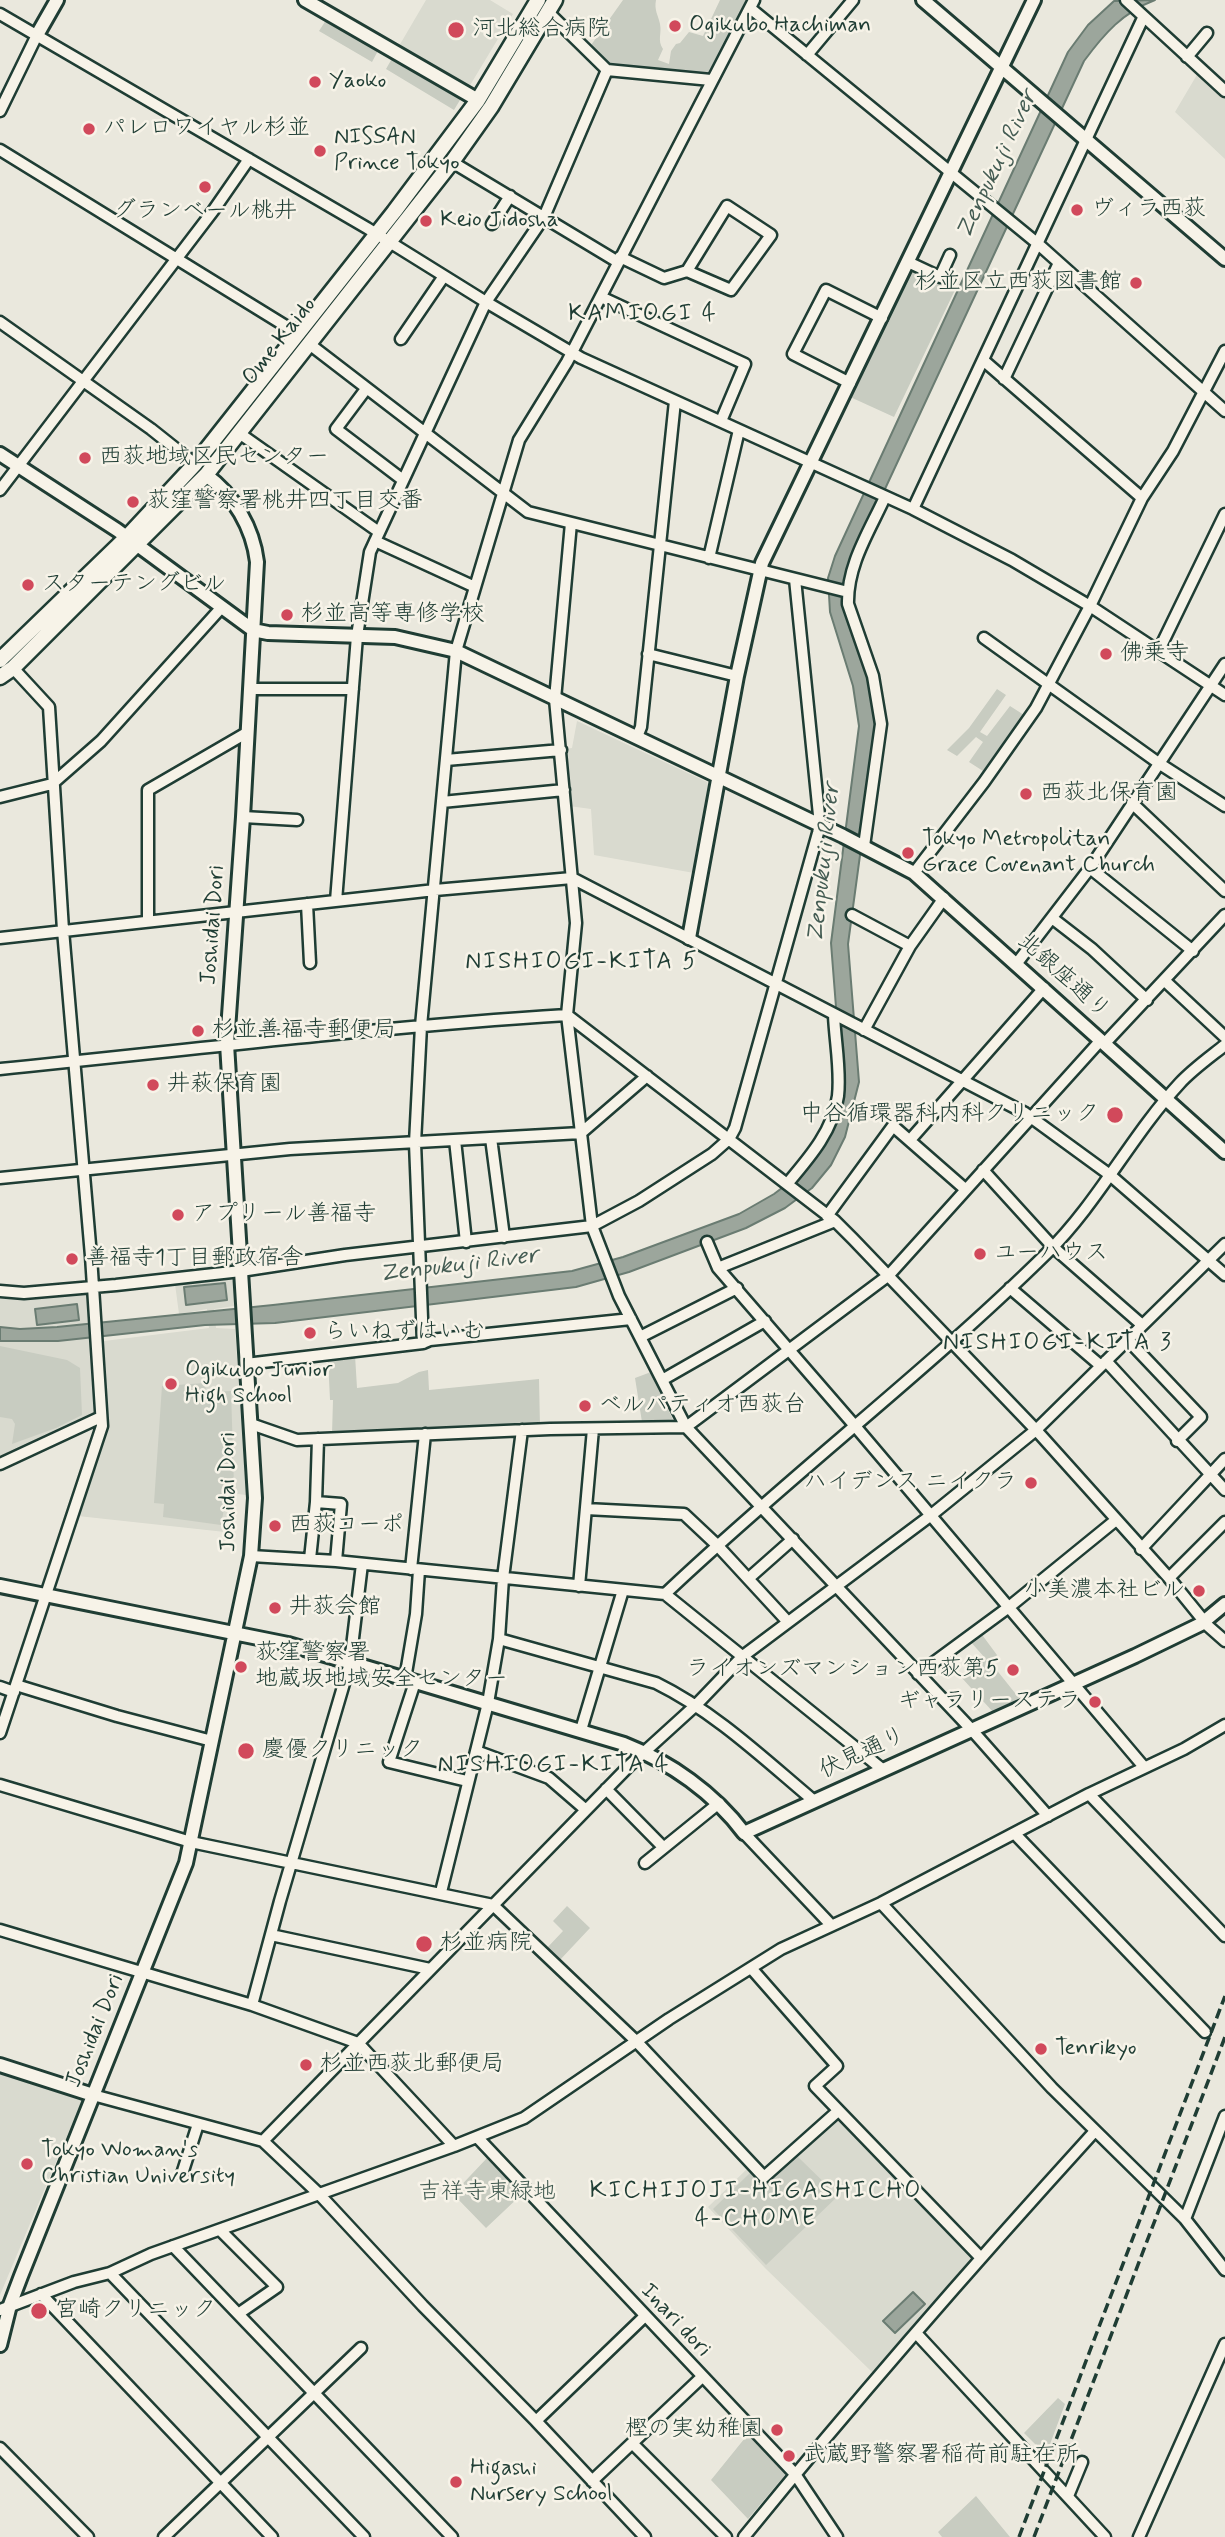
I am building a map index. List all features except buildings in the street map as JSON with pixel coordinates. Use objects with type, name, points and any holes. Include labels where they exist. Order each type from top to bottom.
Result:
[{"type":"main road","name":"Ome Kaido","points":[[0,677],[5,657],[206,475],[308,343],[382,238],[478,100],[538,0]]},
{"type":"main road","name":"Ome Kaido","points":[[132,541],[297,333],[452,162],[491,107],[552,6]]},
{"type":"street","points":[[0,111],[57,0]]},
{"type":"street","points":[[305,0],[478,100]]},
{"type":"street","points":[[807,55],[853,0]]},
{"type":"street","points":[[923,0],[1225,259]]},
{"type":"street","points":[[689,938],[737,676],[760,571],[1034,0]]},
{"type":"street","points":[[423,1343],[415,1143],[421,1026],[456,651],[519,440],[572,353],[752,4],[807,55],[1037,243],[1225,411]]},
{"type":"street","points":[[1130,4],[1225,91]]},
{"type":"street","points":[[552,6],[607,70],[711,80]]},
{"type":"street","points":[[0,14],[249,159],[572,353],[913,509],[1012,560],[1090,606],[1225,695]]},
{"type":"street","points":[[913,509],[1143,18]]},
{"type":"street","points":[[1187,57],[1207,33]]},
{"type":"street","points":[[336,901],[358,636],[363,585],[370,552],[486,302],[544,217],[607,70]]},
{"type":"street","points":[[0,150],[297,333]]},
{"type":"street","points":[[0,490],[249,159]]},
{"type":"street","points":[[452,162],[619,260],[664,278],[687,271],[731,290],[771,235],[727,206],[687,271]]},
{"type":"street","points":[[492,224],[510,196]]},
{"type":"street","points":[[908,262],[940,277],[950,255]]},
{"type":"street","points":[[1004,379],[1059,263]]},
{"type":"street","points":[[401,339],[444,276]]},
{"type":"street","points":[[850,383],[793,354],[825,289],[882,318]]},
{"type":"street","points":[[601,297],[745,364],[721,421]]},
{"type":"street","points":[[0,322],[195,464]]},
{"type":"street","points":[[308,343],[528,512],[846,592]]},
{"type":"street","points":[[914,873],[1024,727],[1090,606],[1142,498],[1173,451],[1225,351]]},
{"type":"street","points":[[983,360],[1142,498]]},
{"type":"street","points":[[366,389],[337,429],[403,480]]},
{"type":"street","points":[[637,737],[675,401]]},
{"type":"street","points":[[709,558],[739,430]]},
{"type":"street","points":[[239,433],[377,537],[475,587]]},
{"type":"street","points":[[0,454],[132,541],[253,630]]},
{"type":"street","name":"Joshidai Dori","points":[[0,2345],[5,2307],[186,1863],[251,1556],[255,1498],[227,1044],[257,562],[252,536],[247,526],[225,493],[206,475]]},
{"type":"street","points":[[863,846],[881,724],[873,676],[846,592],[853,565],[883,497]]},
{"type":"street","points":[[1158,650],[1225,514]]},
{"type":"street","points":[[571,523],[555,699],[576,923],[567,1015],[592,1226],[631,1319],[686,1427],[971,1729],[1048,1816]]},
{"type":"street","points":[[0,1292],[92,1288],[592,1226],[639,1201],[712,1154],[729,1139],[735,1128],[820,825],[795,579]]},
{"type":"street","points":[[0,797],[52,784],[101,741],[221,608]]},
{"type":"street","name":"北銀座通り","points":[[253,630],[402,638],[456,651],[843,836],[914,873],[1225,1152]]},
{"type":"street","points":[[984,638],[1160,764],[1225,806]]},
{"type":"street","points":[[648,654],[737,676]]},
{"type":"street","points":[[0,1733],[102,1426],[52,784],[49,707],[5,657]]},
{"type":"street","points":[[1017,963],[1090,869],[1225,664]]},
{"type":"street","points":[[250,689],[353,689]]},
{"type":"street","points":[[148,921],[148,790],[248,732]]},
{"type":"street","points":[[446,760],[561,750]]},
{"type":"street","points":[[442,802],[564,790]]},
{"type":"street","points":[[1132,803],[1225,891]]},
{"type":"street","points":[[243,817],[297,821]]},
{"type":"street","points":[[1090,869],[1193,951]]},
{"type":"street","points":[[0,938],[435,890],[572,878],[1033,1118],[1110,1175],[1225,1275]]},
{"type":"street","points":[[864,1030],[910,946],[944,898]]},
{"type":"street","points":[[307,904],[310,963]]},
{"type":"street","points":[[852,915],[910,946]]},
{"type":"street","points":[[251,1424],[297,1440],[522,1430],[686,1427],[889,1275],[965,1189],[1225,915]]},
{"type":"street","points":[[1052,918],[1092,949],[1147,1000]]},
{"type":"street","points":[[1165,981],[1225,1037]]},
{"type":"street","points":[[910,1140],[1044,988]]},
{"type":"street","points":[[0,1069],[227,1044],[567,1015],[831,1218],[953,1341],[1036,1430],[1225,1642]]},
{"type":"street","points":[[788,1185],[826,1133],[834,1112],[838,1095],[836,1016]]},
{"type":"street","points":[[665,1594],[953,1341],[1053,1247],[1181,1081],[1225,1045]]},
{"type":"street","points":[[0,1178],[290,1149],[581,1133],[647,1076]]},
{"type":"street","points":[[718,1268],[831,1218],[893,1126],[965,1189]]},
{"type":"street","points":[[491,1138],[504,1237]]},
{"type":"street","points":[[455,1140],[466,1242]]},
{"type":"street","points":[[983,1170],[1053,1247],[1141,1324]]},
{"type":"street","points":[[707,1241],[718,1268],[1144,1767]]},
{"type":"street","points":[[263,2141],[629,1766],[743,1656],[929,1516],[1036,1430],[1225,1244]]},
{"type":"street","points":[[640,1337],[737,1288]]},
{"type":"street","points":[[1010,1288],[1103,1363],[1225,1490]]},
{"type":"street","points":[[246,1364],[430,1340],[631,1319]]},
{"type":"street","points":[[662,1380],[765,1321]]},
{"type":"street","points":[[1127,1339],[1200,1417],[1177,1441]]},
{"type":"street","points":[[0,1464],[102,1417]]},
{"type":"street","points":[[579,1586],[593,1429]]},
{"type":"street","points":[[441,1892],[488,1703],[499,1639],[503,1578],[522,1430]]},
{"type":"street","points":[[425,1434],[410,1680],[388,1762],[467,1781]]},
{"type":"street","points":[[310,1559],[316,1502],[318,1439]]},
{"type":"street","points":[[1141,1549],[1225,1459]]},
{"type":"street","points":[[316,1502],[341,1504],[337,1561]]},
{"type":"street","points":[[586,1509],[684,1514],[718,1545],[788,1622]]},
{"type":"street","points":[[918,1674],[1009,1607],[1116,1520]]},
{"type":"street","points":[[1168,1578],[1225,1522]]},
{"type":"street","points":[[749,1578],[793,1539]]},
{"type":"street","points":[[251,1556],[337,1561],[665,1594],[882,1769]]},
{"type":"street","points":[[252,2006],[350,1663],[362,1564]]},
{"type":"street","points":[[0,1586],[288,1644],[581,1730],[646,1752],[719,1803],[831,1925]]},
{"type":"street","points":[[581,1730],[622,1590]]},
{"type":"street","name":"伏見通り","points":[[744,1833],[1135,1656],[1204,1620],[1225,1604]]},
{"type":"street","points":[[499,1639],[656,1683],[695,1705],[813,1800]]},
{"type":"street","points":[[0,1687],[212,1741]]},
{"type":"street","points":[[5,2307],[74,2282],[110,2273],[173,2246],[454,2146],[532,2114],[636,2041],[781,1949],[881,1903],[1089,1794],[1184,1749],[1225,1725]]},
{"type":"street","points":[[476,1751],[549,1778],[586,1810]]},
{"type":"street","points":[[0,1785],[191,1842],[441,1892],[493,1905],[636,2041],[764,2177],[838,2111]]},
{"type":"street","points":[[606,1790],[663,1847]]},
{"type":"street","points":[[1089,1794],[1225,1936]]},
{"type":"street","points":[[645,1863],[719,1803]]},
{"type":"street","points":[[1015,1833],[1205,2032]]},
{"type":"street","points":[[881,1903],[1052,2088],[1185,2219],[1225,2270]]},
{"type":"street","points":[[0,1930],[252,2006],[358,2043],[454,2146]]},
{"type":"street","points":[[271,1935],[430,1969]]},
{"type":"street","points":[[751,1968],[837,2066],[815,2086],[981,2258]]},
{"type":"street","points":[[0,2065],[93,2095],[263,2141],[319,2194],[645,2537]]},
{"type":"street","points":[[1185,2219],[1225,2116]]},
{"type":"street","points":[[182,2174],[198,2124]]},
{"type":"street","points":[[744,2537],[916,2333],[1095,2131]]},
{"type":"street","name":"Inari dori","points":[[477,2137],[795,2474],[837,2537]]},
{"type":"street","points":[[220,2230],[276,2287],[238,2314]]},
{"type":"street","points":[[173,2246],[452,2537]]},
{"type":"street","points":[[110,2273],[364,2537]]},
{"type":"street","points":[[41,2294],[272,2537]]},
{"type":"street","points":[[536,2421],[645,2316]]},
{"type":"street","points":[[916,2333],[1105,2537]]},
{"type":"street","points":[[1139,2537],[1225,2344]]},
{"type":"street","points":[[164,2537],[361,2347]]},
{"type":"street","points":[[592,2481],[702,2377]]},
{"type":"street","points":[[632,2443],[726,2537]]},
{"type":"street","points":[[0,2448],[88,2537]]},
{"type":"street","points":[[1068,2496],[1082,2462]]},
{"type":"shaded area","name":"河北総合病院","points":[[426,0],[490,0],[513,14],[469,87],[399,46]]},
{"type":"shaded area","points":[[1155,0],[1133,11],[1115,25],[1084,61],[851,562],[846,580],[870,682],[875,726],[848,944],[859,1082],[845,1137],[831,1165],[812,1188],[785,1208],[746,1228],[629,1272],[576,1287],[275,1323],[205,1325],[58,1341],[0,1341],[0,1327],[57,1327],[572,1271],[623,1257],[739,1214],[774,1194],[799,1175],[817,1155],[842,1084],[831,943],[859,726],[853,686],[830,612],[828,578],[835,556],[1068,52],[1088,25],[1114,1]]},
{"type":"shaded area","points":[[1198,73],[1225,98],[1225,159],[1175,112]]},
{"type":"shaded area","points":[[577,721],[707,782],[710,791],[694,873],[594,855],[591,809],[569,806],[564,749],[572,748]]},
{"type":"shaded area","name":"Ogikubo Junior High School","points":[[229,1278],[233,1281],[234,1306],[214,1309],[216,1328],[235,1329],[246,1495],[230,1493],[225,1532],[78,1516],[108,1424],[100,1344],[104,1341],[209,1328],[207,1309],[179,1314],[175,1284]]},
{"type":"shaded area","points":[[225,1283],[227,1300],[186,1305],[184,1287]]},
{"type":"shaded area","points":[[89,1293],[96,1414],[0,1458],[0,1296]]},
{"type":"shaded area","points":[[77,1304],[79,1320],[37,1325],[35,1309]]},
{"type":"shaded area","name":"Tokyo Woman's Christian University","points":[[0,2071],[83,2098],[0,2295]]},
{"type":"shaded area","points":[[834,2120],[840,2120],[973,2255],[973,2260],[876,2372],[872,2372],[765,2268],[708,2207],[749,2167],[764,2182]]},
{"type":"shaded area","points":[[913,2292],[925,2304],[895,2333],[883,2321]]},
{"type":"green space","points":[[623,0],[656,0],[660,43],[663,49],[658,60],[669,64],[671,51],[689,32],[703,36],[720,0],[749,0],[710,76],[609,65],[589,48]]},
{"type":"green space","points":[[328,17],[380,47],[372,62],[319,31]]},
{"type":"green space","points":[[394,55],[463,95],[454,110],[386,69]]},
{"type":"green space","points":[[910,269],[955,290],[894,417],[848,396]]},
{"type":"green space","points":[[997,689],[1006,695],[980,732],[987,736],[1010,706],[1024,715],[983,771],[969,762],[983,742],[976,737],[957,756],[947,750],[969,728]]},
{"type":"green space","points":[[0,1346],[67,1360],[80,1368],[82,1415],[12,1444],[15,1424],[12,1419],[0,1417]]},
{"type":"green space","points":[[355,1355],[357,1388],[398,1383],[428,1370],[429,1390],[539,1379],[540,1427],[332,1434],[333,1400],[330,1400],[328,1358]]},
{"type":"green space","points":[[651,1372],[674,1422],[642,1422],[635,1378]]},
{"type":"green space","points":[[205,1383],[206,1392],[231,1391],[234,1487],[228,1487],[221,1525],[163,1517],[164,1504],[154,1503],[162,1386]]},
{"type":"green space","points":[[980,1632],[997,1655],[991,1663],[1019,1698],[993,1712],[961,1677],[985,1658],[969,1640]]},
{"type":"green space","points":[[567,1906],[590,1928],[559,1961],[546,1949],[563,1931],[553,1921]]},
{"type":"green space","points":[[798,2157],[838,2196],[766,2265],[713,2209],[751,2172],[765,2186]]},
{"type":"green space","name":"吉祥寺東緑地","points":[[487,2158],[521,2195],[486,2228],[453,2194]]},
{"type":"green space","points":[[1058,2398],[1065,2404],[1046,2455],[1024,2433]]},
{"type":"green space","points":[[749,2433],[785,2475],[748,2519],[711,2480]]},
{"type":"green space","points":[[976,2496],[1010,2537],[942,2537],[938,2532]]},
{"type":"railway","points":[[1019,2537],[1225,1996]]},
{"type":"railway","points":[[1034,2537],[1225,2037]]},
{"type":"place","name":"Ogikubo Hachiman","points":[[675,26]]},
{"type":"place","name":"河北総合病院","points":[[456,30]]},
{"type":"place","name":"Yaoko","points":[[315,82]]},
{"type":"place","name":"パレロワイヤル杉並","points":[[89,129]]},
{"type":"place","name":"NISSAN Prince Tokyo","points":[[320,151]]},
{"type":"place","name":"グランベール桃井","points":[[205,187]]},
{"type":"place","name":"ヴィラ西荻","points":[[1077,210]]},
{"type":"place","name":"Keio Jidosha","points":[[426,221]]},
{"type":"place","name":"杉並区立西荻図書館","points":[[1136,283]]},
{"type":"place","name":"西荻地域区民センター","points":[[85,458]]},
{"type":"place","name":"荻窪警察署桃井四丁目交番","points":[[133,502]]},
{"type":"place","name":"スターテングビル","points":[[28,585]]},
{"type":"place","name":"杉並高等専修学校","points":[[287,615]]},
{"type":"place","name":"佛乗寺","points":[[1106,654]]},
{"type":"place","name":"西荻北保育園","points":[[1026,794]]},
{"type":"place","name":"Tokyo Metropolitan Grace Covenant Church","points":[[908,853]]},
{"type":"place","name":"杉並善福寺郵便局","points":[[198,1031]]},
{"type":"place","name":"井萩保育園","points":[[153,1085]]},
{"type":"place","name":"中谷循環器科内科クリニック","points":[[1115,1115]]},
{"type":"place","name":"アプリール善福寺","points":[[178,1215]]},
{"type":"place","name":"ユーハウス","points":[[980,1254]]},
{"type":"place","name":"善福寺1丁目郵政宿舎","points":[[72,1259]]},
{"type":"place","name":"らいねずはいむ","points":[[310,1333]]},
{"type":"place","name":"Ogikubo Junior High School","points":[[171,1384]]},
{"type":"place","name":"ベルパティオ西荻台","points":[[585,1406]]},
{"type":"place","name":"ハイデンス ニイクラ","points":[[1031,1483]]},
{"type":"place","name":"西荻コーポ","points":[[275,1526]]},
{"type":"place","name":"小美濃本社ビル","points":[[1199,1591]]},
{"type":"place","name":"井荻会館","points":[[275,1608]]},
{"type":"place","name":"荻窪警察署 地蔵坂地域安全センター","points":[[241,1667]]},
{"type":"place","name":"ライオンズマンション西荻第5","points":[[1013,1670]]},
{"type":"place","name":"ギャラリーステラ","points":[[1095,1702]]},
{"type":"place","name":"慶優クリニック","points":[[246,1751]]},
{"type":"place","name":"杉並病院","points":[[424,1944]]},
{"type":"place","name":"Tenrikyo","points":[[1041,2049]]},
{"type":"place","name":"杉並西荻北郵便局","points":[[306,2065]]},
{"type":"place","name":"Tokyo Woman's Christian University","points":[[27,2164]]},
{"type":"place","name":"宮崎クリニック","points":[[39,2311]]},
{"type":"place","name":"樫の実幼稚園","points":[[777,2430]]},
{"type":"place","name":"武蔵野警察署稲荷前駐在所","points":[[789,2456]]},
{"type":"place","name":"Higashi Nursery School","points":[[456,2482]]},
{"type":"district","name":"KAMIOGI 4","points":[[643,315]]},
{"type":"district","name":"NISHIOGI-KITA 5","points":[[582,963]]},
{"type":"district","name":"NISHIOGI-KITA 3","points":[[1058,1344]]},
{"type":"district","name":"NISHIOGI-KITA 4","points":[[554,1766]]},
{"type":"district","name":"KICHIJOJI-HIGASHICHO 4-CHOME","points":[[756,2206]]},
{"type":"water label","name":"Zenpukuji River","points":[[998,165]]},
{"type":"water label","name":"Zenpukuji River","points":[[825,863]]},
{"type":"water label","name":"Zenpukuji River","points":[[459,1266]]}]
